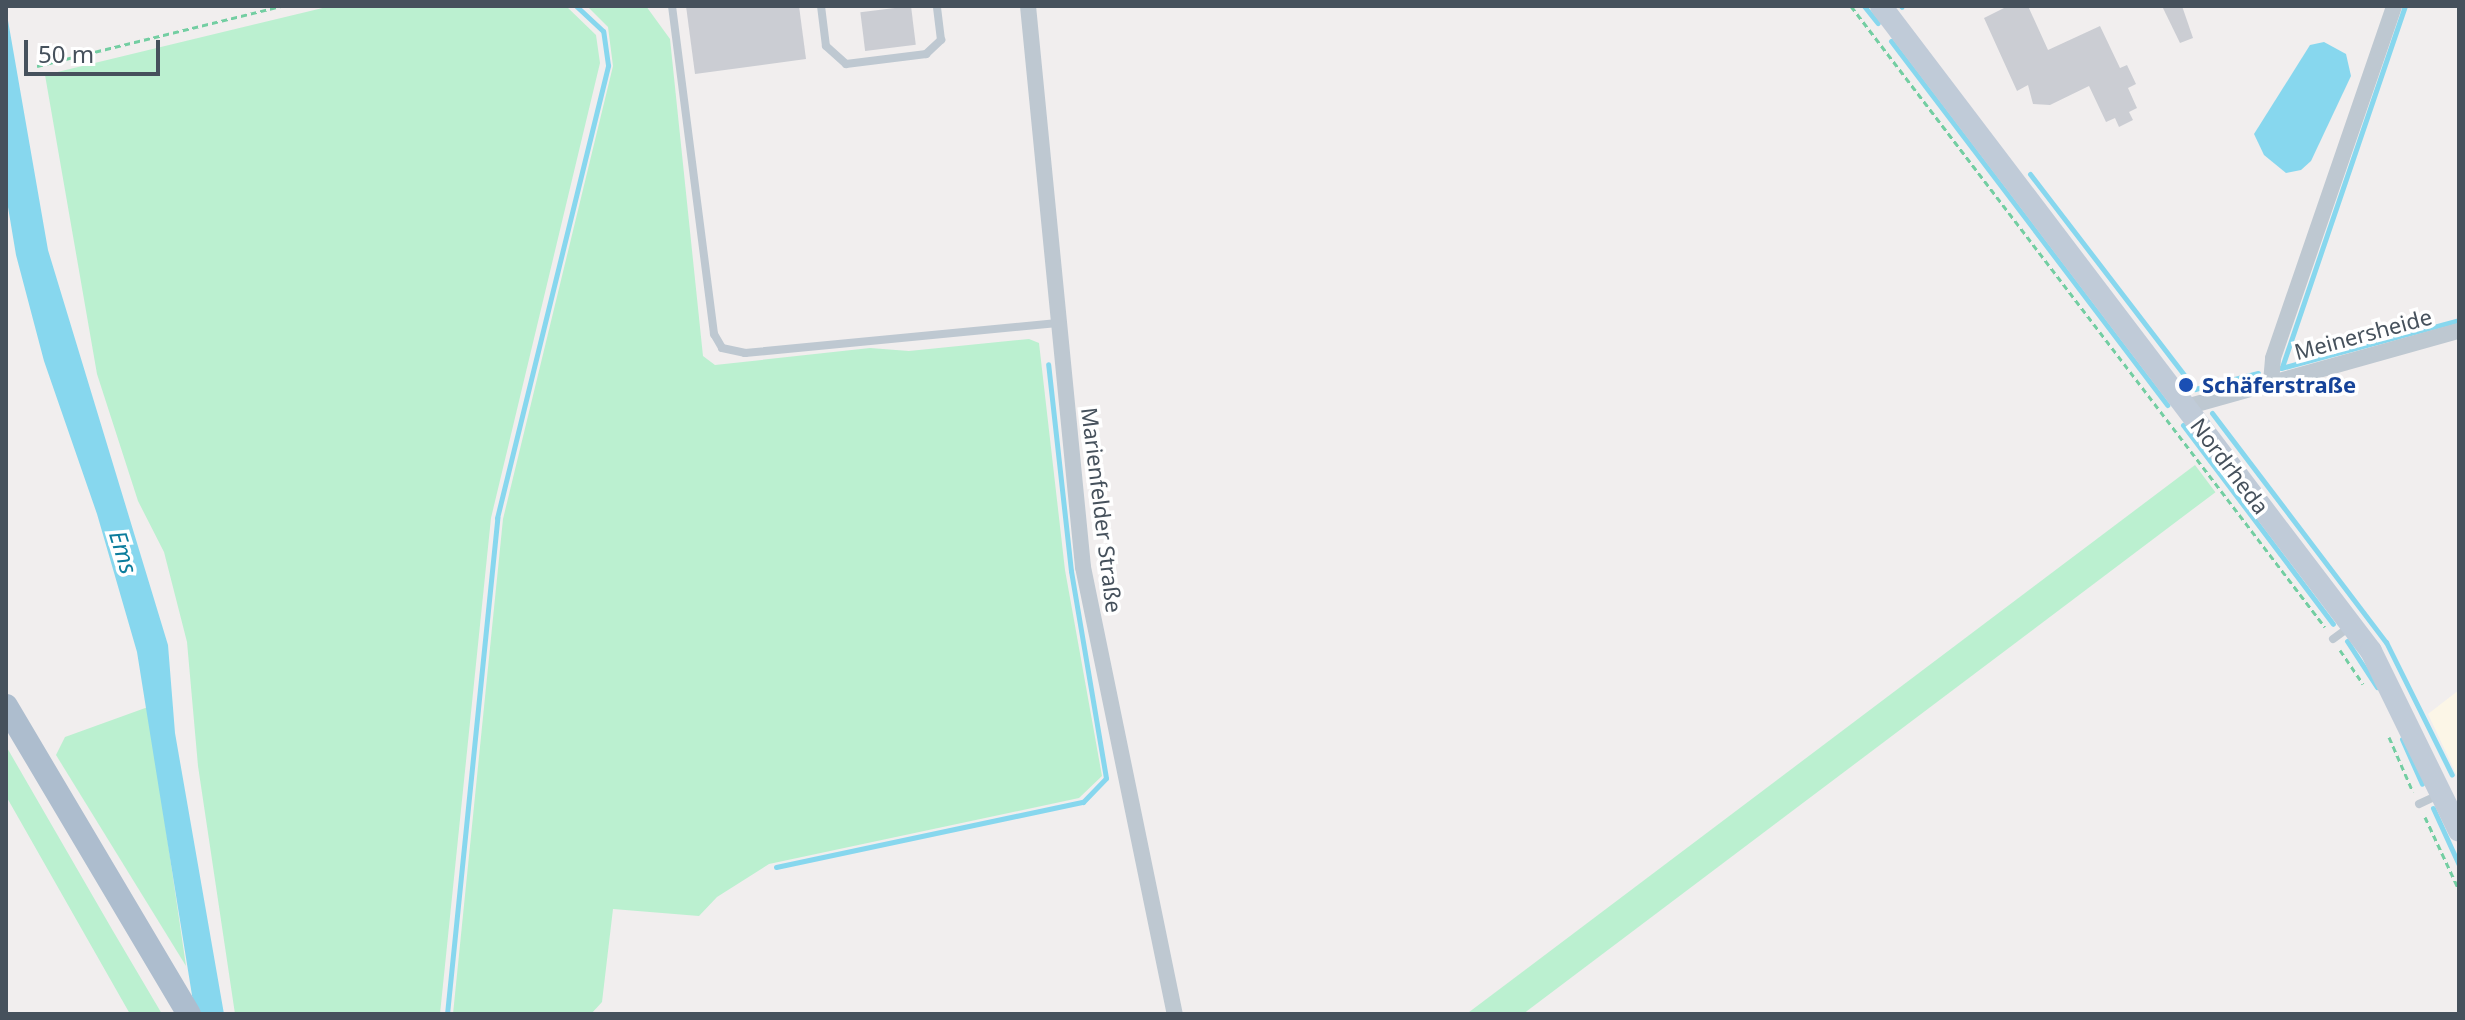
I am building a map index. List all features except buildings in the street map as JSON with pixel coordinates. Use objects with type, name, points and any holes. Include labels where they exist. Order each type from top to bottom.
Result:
[{"type":"main road","name":"Nordrheda","points":[[1881,6],[2186,407],[2342,632],[2390,683],[2459,831]]},
{"type":"main road","points":[[6,706],[189,1014]]},
{"type":"street","name":"Marienfelder Straße","points":[[1028,6],[1083,567],[1175,1014]]},
{"type":"street","points":[[2271,382],[2273,358],[2394,6]]},
{"type":"street","name":"Meinersheide","points":[[2186,407],[2459,331]]},
{"type":"lane","points":[[672,6],[714,334],[722,348],[745,353],[1058,323]]},
{"type":"lane","points":[[821,6],[826,46],[846,64],[926,54],[941,40],[937,6]]},
{"type":"lane","points":[[2419,804],[2442,793]]},
{"type":"path","points":[[37,66],[282,6]]},
{"type":"path","points":[[1851,6],[2342,632],[2370,694]]},
{"type":"path","points":[[2388,735],[2459,890]]},
{"type":"shaded area","points":[[2459,690],[2459,780],[2428,714]]},
{"type":"green space","points":[[331,6],[566,6],[596,35],[600,63],[491,518],[440,1014],[235,1014],[198,766],[187,642],[164,552],[138,501],[97,374],[45,75]]},
{"type":"green space","points":[[587,6],[646,6],[670,39],[703,356],[715,365],[870,348],[909,351],[1029,339],[1039,343],[1065,570],[1102,776],[1079,798],[769,864],[717,897],[699,916],[613,909],[602,1002],[591,1014],[453,1014],[503,519],[613,66],[608,27]]},
{"type":"green space","points":[[2195,465],[2215,492],[1523,1014],[1466,1014]]},
{"type":"green space","points":[[148,707],[186,966],[56,755],[65,737]]},
{"type":"green space","points":[[6,746],[162,1014],[130,1014],[6,796]]},
{"type":"water","name":"Ems","points":[[6,9],[48,250],[168,645],[175,733],[224,1014],[195,1014],[137,652],[97,514],[44,361],[16,255],[6,195]]},
{"type":"water","points":[[2324,42],[2346,54],[2351,76],[2311,161],[2301,170],[2286,173],[2264,155],[2254,134],[2310,45]]},
{"type":"waterway","points":[[447,1014],[497,518],[608,65],[603,31],[576,6]]},
{"type":"waterway","points":[[1864,6],[1878,23]]},
{"type":"waterway","points":[[2282,367],[2405,6]]},
{"type":"waterway","points":[[1891,41],[2167,405]]},
{"type":"waterway","points":[[2030,174],[2195,389],[2258,373]]},
{"type":"waterway","points":[[2281,368],[2459,320]]},
{"type":"waterway","points":[[776,867],[1083,802],[1106,778],[1071,571],[1048,364]]},
{"type":"waterway","points":[[2212,413],[2386,642],[2452,775]]},
{"type":"waterway","points":[[2183,425],[2333,624]]},
{"type":"waterway","points":[[2347,641],[2377,687]]},
{"type":"waterway","points":[[2402,739],[2422,784]]},
{"type":"waterway","points":[[2433,808],[2459,865]]},
{"type":"place","name":"Schäferstraße","points":[[2186,385]]}]
